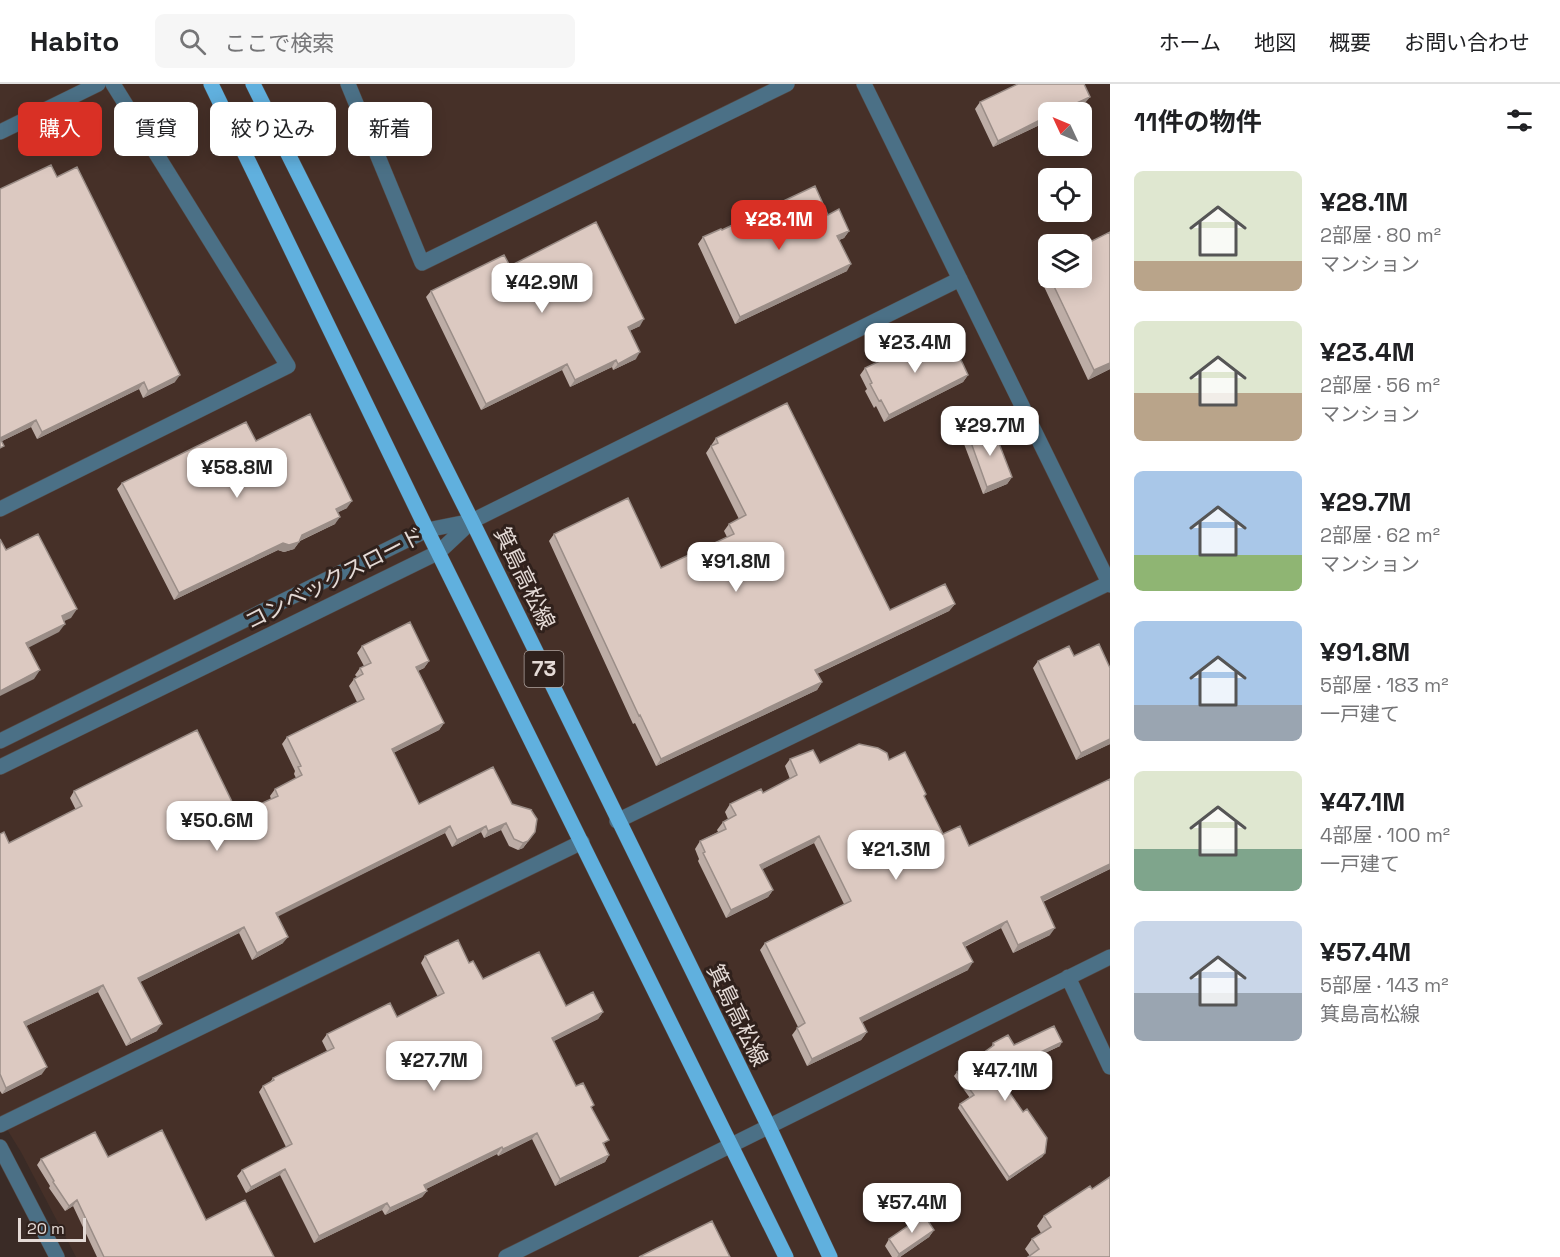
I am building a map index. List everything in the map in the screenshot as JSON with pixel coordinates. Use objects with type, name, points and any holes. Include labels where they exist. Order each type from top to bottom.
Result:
[{"type":"main road","name":"73","points":[[211,84],[786,1257]]},
{"type":"main road","name":"箕島高松線","points":[[253,84],[472,521],[769,1127],[830,1257]]},
{"type":"street","points":[[0,132],[98,84]]},
{"type":"street","points":[[0,509],[288,366],[113,84]]},
{"type":"street","points":[[348,84],[422,263],[787,84]]},
{"type":"street","points":[[618,821],[1110,584],[864,84]]},
{"type":"street","points":[[472,521],[960,279]]},
{"type":"street","name":"コンベックスロード","points":[[0,741],[428,530],[472,521]]},
{"type":"street","name":"コンベックスロード","points":[[0,767],[439,552],[472,521]]},
{"type":"street","points":[[0,1125],[582,842]]},
{"type":"street","points":[[506,1257],[1110,957]]},
{"type":"street","points":[[1068,977],[1110,1067]]},
{"type":"street","points":[[0,1147],[57,1257]]},
{"type":"shaded area","points":[[0,84],[1110,84],[1110,1257],[76,1257],[21,1152],[0,1118]]},
{"type":"building","points":[[1018,84],[1084,84],[1090,97],[1079,102],[1038,102],[1038,121],[998,141],[980,102]]},
{"type":"building","points":[[51,165],[57,177],[77,167],[180,375],[148,391],[144,382],[42,432],[36,420],[0,438],[0,189]]},
{"type":"building","points":[[815,186],[828,215],[839,209],[849,231],[837,236],[851,264],[740,317],[703,237]]},
{"type":"building","points":[[596,222],[644,319],[628,327],[640,352],[618,364],[616,360],[575,380],[567,364],[486,404],[431,291],[504,255],[510,266]]},
{"type":"building","points":[[1110,232],[1110,363],[1094,370],[1055,288],[1092,288],[1092,241]]},
{"type":"building","points":[[928,338],[931,345],[944,338],[948,346],[953,343],[968,375],[889,415],[870,384],[872,383],[865,368]]},
{"type":"building","points":[[787,403],[890,610],[945,584],[955,604],[815,670],[822,682],[661,759],[554,534],[628,498],[661,568],[734,534],[729,524],[746,515],[711,446],[718,443],[716,438]]},
{"type":"building","points":[[310,414],[352,501],[336,509],[340,517],[302,535],[299,542],[289,545],[283,543],[179,593],[122,483],[246,422],[256,441]]},
{"type":"building","points":[[993,428],[1012,477],[987,487],[969,437]]},
{"type":"building","points":[[38,534],[77,609],[62,616],[65,624],[26,643],[40,670],[0,691],[0,539],[6,550]]},
{"type":"building","points":[[410,622],[429,661],[416,667],[444,723],[392,749],[419,804],[493,767],[512,804],[532,810],[537,819],[535,832],[528,841],[523,843],[514,839],[506,823],[488,831],[486,826],[457,840],[450,826],[276,913],[288,937],[257,953],[244,927],[138,978],[162,1024],[131,1040],[103,985],[24,1022],[47,1067],[6,1088],[0,1074],[0,834],[4,832],[9,843],[82,806],[74,791],[197,730],[238,814],[278,796],[275,789],[302,775],[298,767],[301,766],[287,737],[364,699],[354,679],[363,674],[360,668],[371,663],[362,646]]},
{"type":"building","points":[[1099,644],[1110,668],[1110,739],[1081,753],[1038,661],[1069,646],[1074,656]]},
{"type":"building","points":[[859,744],[878,748],[887,753],[889,760],[905,752],[943,834],[960,826],[969,846],[1110,779],[1110,864],[1041,897],[1055,928],[1018,945],[1007,921],[963,943],[973,962],[860,1018],[867,1032],[812,1059],[797,1028],[805,1023],[765,943],[851,901],[819,836],[760,865],[773,890],[731,910],[703,853],[705,852],[700,841],[726,829],[723,822],[736,815],[730,804],[761,789],[763,793],[797,775],[790,759],[813,750],[820,763]]},
{"type":"building","points":[[458,940],[469,963],[473,961],[483,979],[539,952],[566,1006],[593,992],[603,1012],[552,1038],[576,1086],[583,1083],[594,1105],[591,1107],[609,1140],[603,1143],[609,1155],[560,1179],[537,1133],[503,1149],[502,1147],[424,1185],[427,1191],[390,1208],[387,1203],[319,1236],[285,1169],[251,1187],[242,1170],[292,1144],[263,1086],[274,1080],[273,1078],[334,1048],[327,1034],[390,1003],[397,1017],[444,993],[425,956]]},
{"type":"building","points":[[1054,1026],[1062,1042],[996,1073],[1023,1112],[1027,1109],[1047,1138],[1045,1153],[1009,1177],[960,1104],[974,1095],[957,1072],[994,1045],[993,1043],[1008,1035],[1014,1045]]},
{"type":"building","points":[[162,1130],[206,1220],[245,1200],[274,1257],[104,1257],[77,1200],[69,1206],[41,1159],[95,1132],[108,1157]]},
{"type":"building","points":[[1110,1177],[1110,1257],[1028,1257],[1039,1249],[1032,1239],[1051,1227],[1044,1216],[1090,1186],[1092,1189]]},
{"type":"building","points":[[924,1215],[934,1230],[899,1254],[889,1239]]},
{"type":"building","points":[[712,1221],[730,1257],[639,1257]]}]
